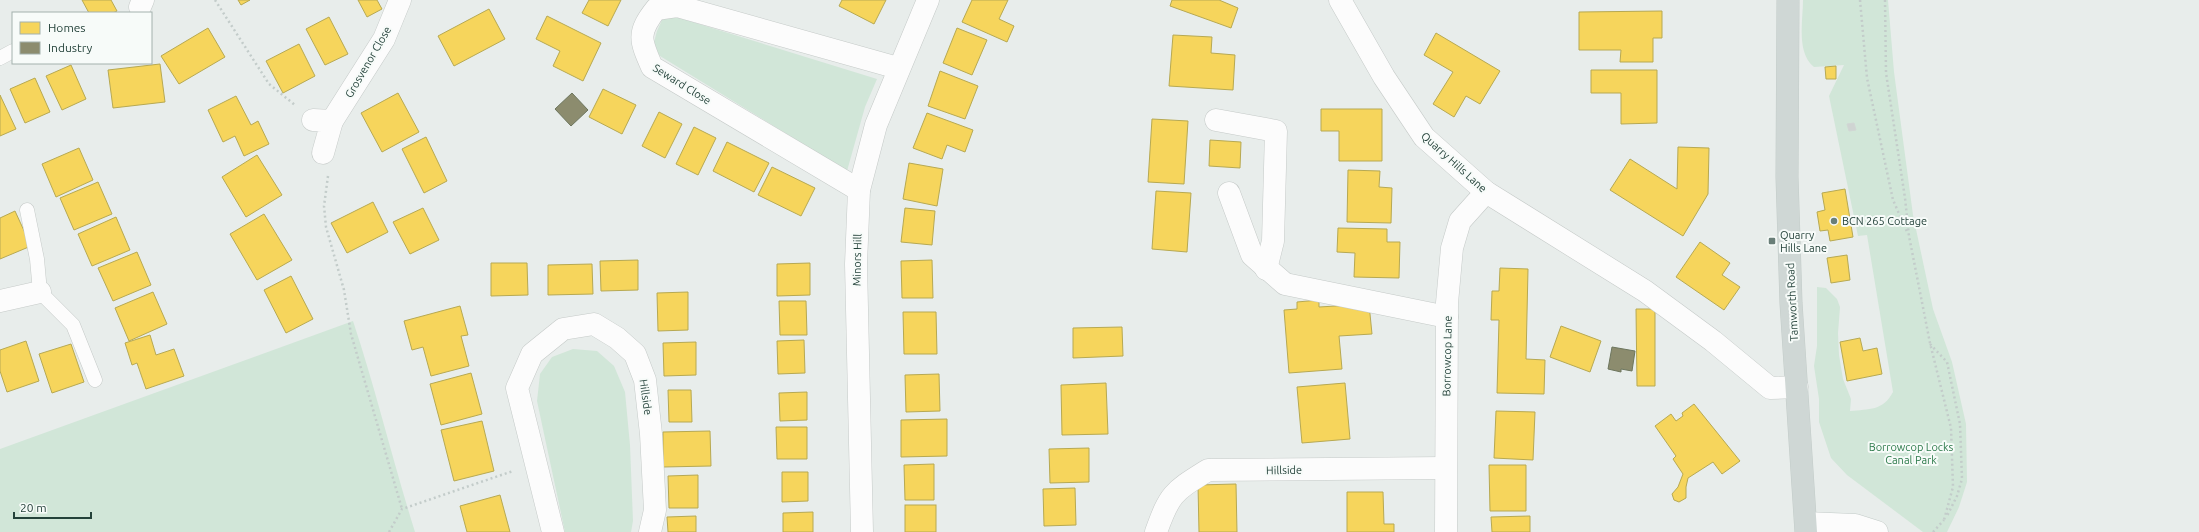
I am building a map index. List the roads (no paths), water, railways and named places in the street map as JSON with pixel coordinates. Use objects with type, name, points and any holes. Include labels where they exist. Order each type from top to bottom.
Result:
[{"type":"main road","name":"Tamworth Road","points":[[1788,0],[1787,177],[1791,303],[1806,528]]},
{"type":"street","name":"Grosvenor Close","points":[[323,153],[323,121],[384,38],[400,0]]},
{"type":"street","name":"Minors Hill","points":[[862,532],[856,264],[859,190],[876,125],[898,68],[928,0]]},
{"type":"street","name":"Quarry Hills Lane","points":[[1340,0],[1384,76],[1424,137],[1486,192],[1645,291],[1713,341],[1770,388],[1797,387]]},
{"type":"street","name":"Seward Close","points":[[859,190],[652,67],[642,45],[644,24],[656,9],[677,6],[898,68]]},
{"type":"street","points":[[1216,120],[1276,131],[1272,241],[1266,269]]},
{"type":"street","points":[[1229,192],[1252,255],[1266,269],[1285,284],[1447,317]]},
{"type":"street","name":"Borrowcop Lane","points":[[1446,532],[1445,468],[1447,317],[1452,248],[1460,221],[1486,192]]},
{"type":"street","points":[[0,301],[40,292]]},
{"type":"street","name":"Hillside","points":[[553,532],[517,388],[532,354],[563,329],[594,324],[617,338],[635,354],[645,380],[651,434],[655,510],[650,532]]},
{"type":"street","name":"Hillside","points":[[1156,532],[1167,502],[1180,487],[1208,470],[1445,468]]},
{"type":"street","points":[[1806,528],[1855,525],[1878,532]]},
{"type":"lane","points":[[0,58],[12,52]]},
{"type":"lane","points":[[27,210],[37,259],[40,292],[73,325],[95,380]]},
{"type":"place","name":"BCN 265 Cottage","points":[[1834,221]]},
{"type":"place","name":"Quarry Hills Lane","points":[[1772,241]]},
{"type":"park label","name":"Borrowcop Locks Canal Park","points":[[1911,453]]}]
